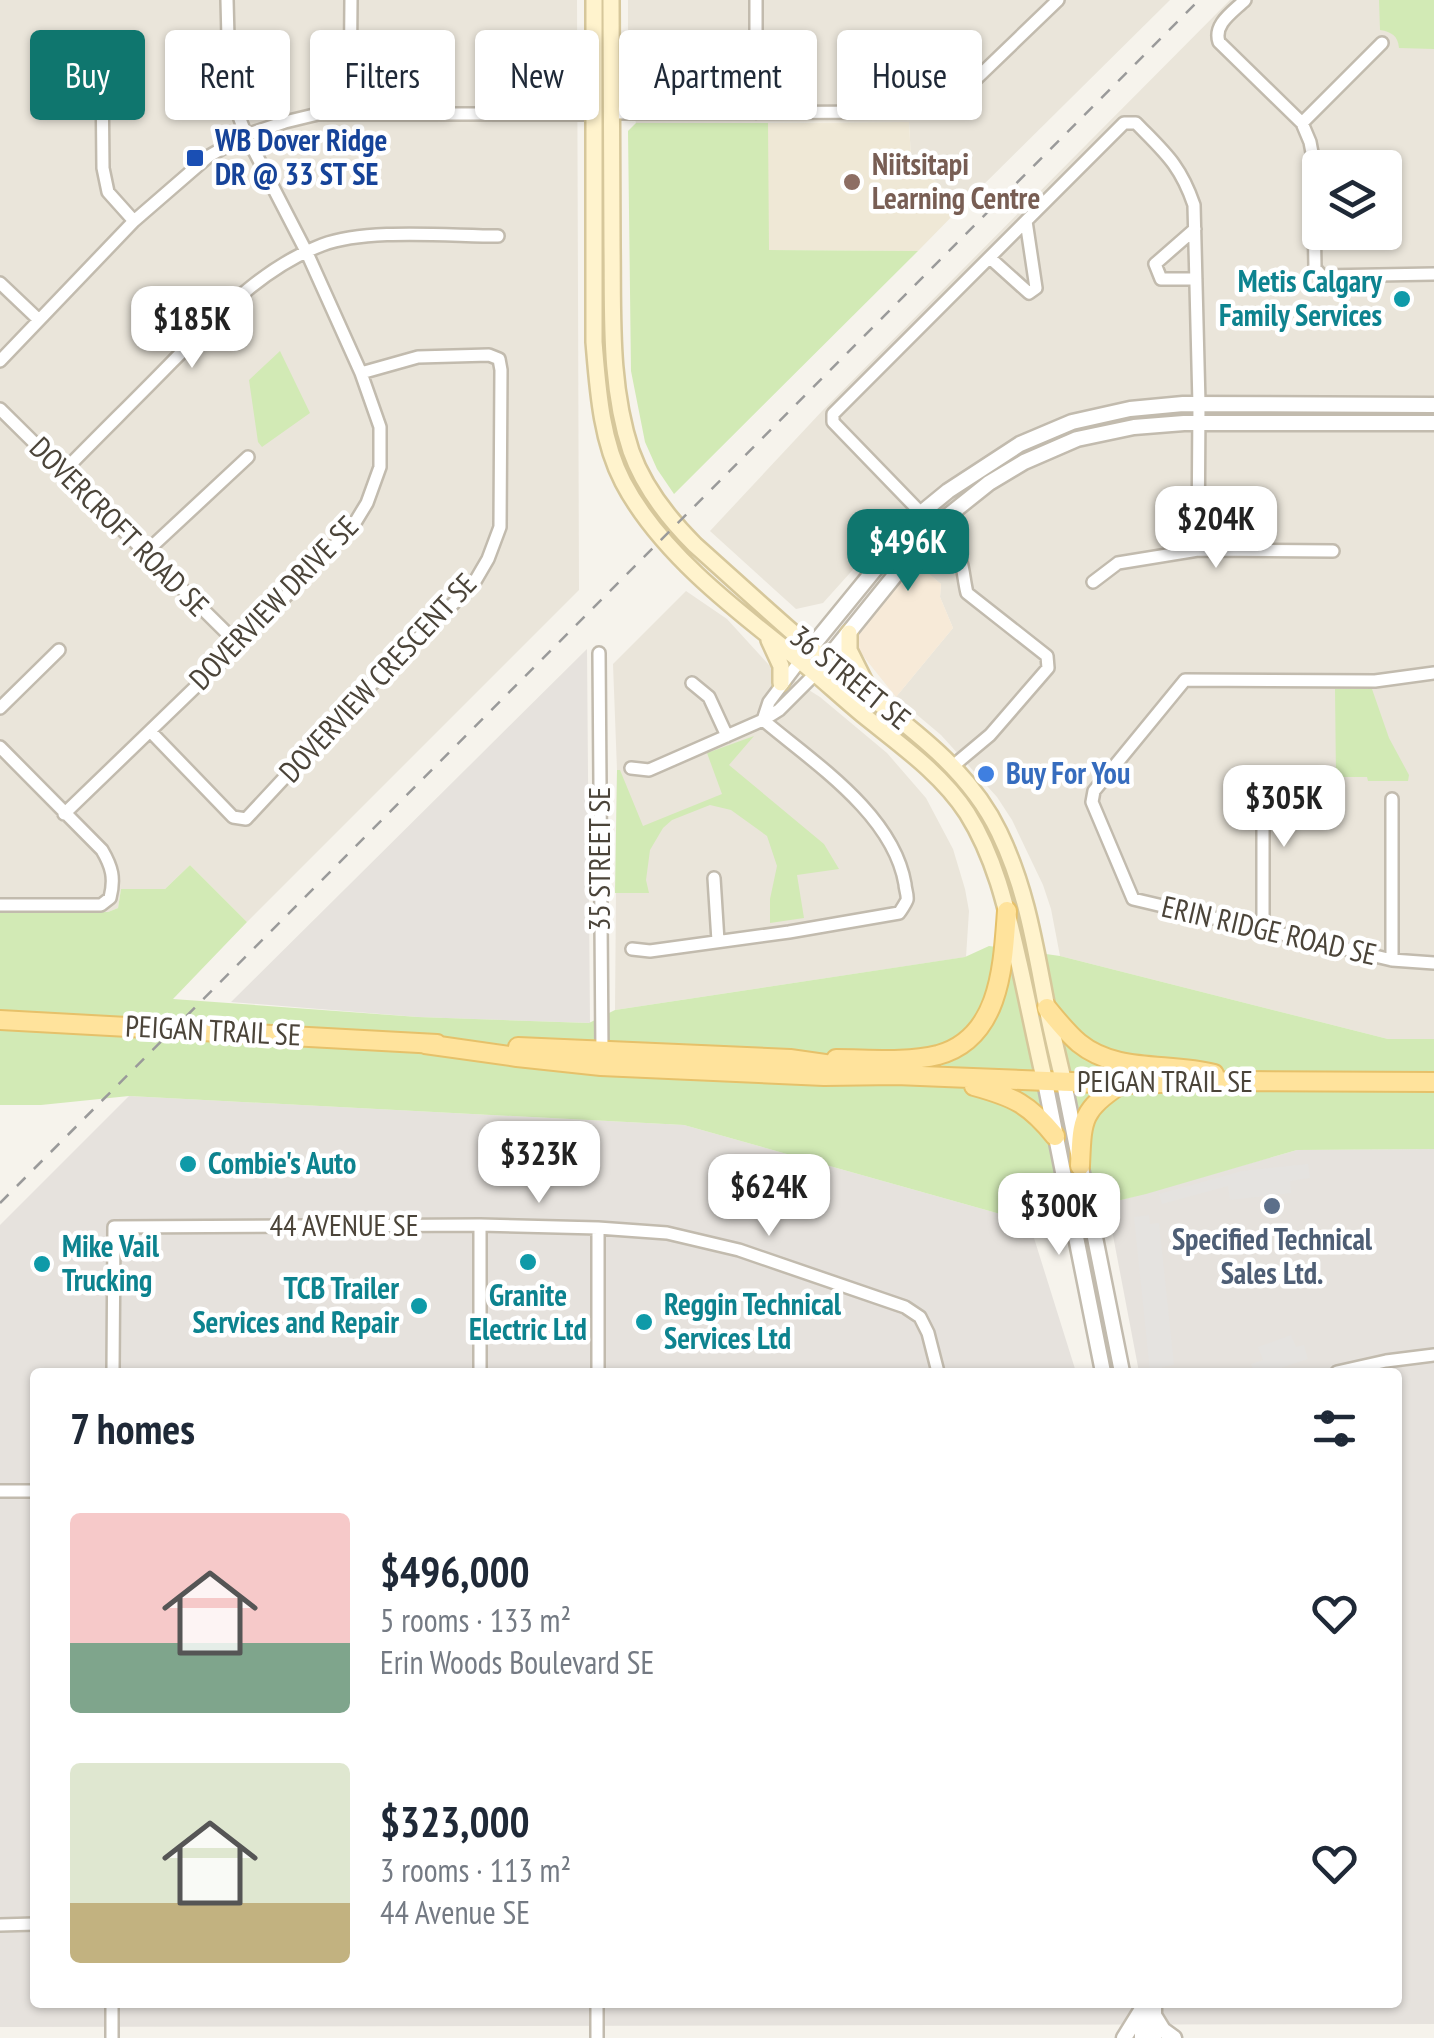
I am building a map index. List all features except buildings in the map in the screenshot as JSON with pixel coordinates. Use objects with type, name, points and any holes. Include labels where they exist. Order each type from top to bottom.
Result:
[{"type":"main road","name":"36 STREET SE","points":[[594,0],[613,344],[623,422],[643,479],[675,525],[805,654],[815,674],[939,778],[956,800],[981,838],[997,875],[1054,1082]]},
{"type":"main road","name":"36 STREET SE","points":[[610,0],[594,342],[597,386],[614,460],[661,539],[768,637],[826,661],[875,700],[953,766],[980,799],[1014,867],[1034,933],[1054,1082]]},
{"type":"main road","points":[[849,633],[849,650],[875,700]]},
{"type":"main road","points":[[768,637],[781,666],[782,682]]},
{"type":"main road","points":[[790,1059],[908,1060],[940,1054],[960,1045],[977,1030],[992,1008],[1001,975],[1007,911]]},
{"type":"main road","points":[[1047,1008],[1080,1044],[1110,1060],[1206,1072],[1244,1081]]},
{"type":"main road","name":"PEIGAN TRAIL SE","points":[[0,1020],[425,1044],[518,1057],[790,1059],[896,1076]]},
{"type":"main road","name":"PEIGAN TRAIL SE","points":[[601,1058],[824,1076],[1121,1084],[1434,1082]]},
{"type":"main road","points":[[940,1078],[993,1091],[1026,1105],[1056,1136]]},
{"type":"main road","points":[[1080,1166],[1088,1111],[1121,1084]]},
{"type":"street","name":"DOVERVIEW DRIVE SE","points":[[64,814],[239,645],[353,526],[367,503],[380,467],[380,427],[361,373],[307,252],[246,135],[232,98],[227,0]]},
{"type":"street","points":[[351,0],[351,30]]},
{"type":"street","points":[[756,0],[756,30]]},
{"type":"street","points":[[817,113],[915,112],[944,100],[976,79],[1058,0]]},
{"type":"street","points":[[1245,0],[1219,26],[1217,35],[1219,42],[1302,123],[1313,158],[1315,268],[1322,276],[1434,274]]},
{"type":"street","points":[[1302,123],[1382,44]]},
{"type":"street","points":[[455,114],[619,114]]},
{"type":"street","points":[[0,361],[134,221],[209,156],[246,135],[310,116]]},
{"type":"street","points":[[102,120],[103,168],[108,192],[134,221]]},
{"type":"street","points":[[953,766],[990,735],[1048,668],[1046,656],[968,593],[964,563],[955,548],[833,422],[833,414],[1124,122],[1136,122],[1176,164],[1194,204],[1198,550]]},
{"type":"street","points":[[990,258],[1030,293],[1036,288],[1026,222]]},
{"type":"street","points":[[1195,229],[1155,264],[1161,279],[1196,278]]},
{"type":"street","points":[[63,472],[228,306],[261,279],[307,252],[324,244],[366,236],[498,236]]},
{"type":"street","points":[[0,283],[38,320]]},
{"type":"street","name":"DOVERVIEW CRESCENT SE","points":[[150,731],[233,817],[246,819],[366,688],[474,584],[500,527],[499,359],[488,355],[418,356],[361,373]]},
{"type":"street","points":[[763,720],[782,682],[920,514],[1020,444],[1072,422],[1130,409],[1199,404],[1434,404]]},
{"type":"street","name":"DOVERCROFT ROAD SE","points":[[0,409],[239,645]]},
{"type":"street","points":[[632,768],[649,770],[779,710],[815,674],[934,527],[989,483],[1024,462],[1077,439],[1134,427],[1199,422],[1434,424]]},
{"type":"street","points":[[146,552],[248,457]]},
{"type":"street","points":[[1093,582],[1118,563],[1198,550],[1333,551]]},
{"type":"street","points":[[0,708],[59,650]]},
{"type":"street","name":"35 STREET SE","points":[[599,652],[601,1058]]},
{"type":"street","name":"ERIN RIDGE ROAD SE","points":[[1434,673],[1374,681],[1185,680],[1094,791],[1092,802],[1133,898],[1392,960],[1434,963]]},
{"type":"street","points":[[692,683],[709,697],[727,736]]},
{"type":"street","points":[[632,950],[650,951],[899,914],[907,900],[903,873],[878,824],[853,796],[763,720]]},
{"type":"street","points":[[0,747],[102,850],[112,866],[113,884],[110,898],[100,905],[0,906]]},
{"type":"street","points":[[1255,780],[1263,809],[1263,928]]},
{"type":"street","points":[[1392,799],[1392,960]]},
{"type":"street","points":[[714,878],[718,941]]},
{"type":"street","name":"36 STREET SE","points":[[1054,1082],[1056,1136],[1102,1368]]},
{"type":"street","name":"36 STREET SE","points":[[1054,1082],[1080,1166],[1121,1368]]},
{"type":"street","points":[[480,1226],[480,1368]]},
{"type":"street","name":"44 AVENUE SE","points":[[113,1368],[114,1227],[480,1226],[598,1228],[667,1234],[738,1250],[906,1307],[920,1316],[937,1368]]},
{"type":"street","points":[[598,1228],[598,1368]]},
{"type":"street","points":[[1355,1368],[1434,1355]]},
{"type":"street","points":[[0,1491],[30,1490]]},
{"type":"street","points":[[0,1924],[30,1924]]},
{"type":"street","points":[[112,2008],[112,2038]]},
{"type":"street","points":[[597,2008],[598,2038]]},
{"type":"street","points":[[1124,2038],[1147,2008]]},
{"type":"street","points":[[1142,2038],[1148,2008]]},
{"type":"street","points":[[1148,2008],[1154,2038]]},
{"type":"street","points":[[1149,2008],[1163,2030],[1174,2038]]},
{"type":"shaded area","points":[[0,0],[577,0],[577,30],[475,30],[475,120],[577,120],[579,590],[247,922],[190,865],[165,889],[121,889],[118,908],[108,912],[0,912]]},
{"type":"shaded area","points":[[628,0],[1170,0],[962,206],[911,158],[909,122],[636,123],[635,120],[817,120],[817,30],[628,30]]},
{"type":"shaded area","points":[[1230,0],[1434,0],[1434,1039],[1388,1039],[1060,956],[1043,885],[1012,820],[997,797],[941,735],[896,697],[953,628],[940,597],[941,584],[915,562],[893,525],[823,603],[796,609],[710,531],[823,410]]},
{"type":"shaded area","name":"Niitsitapi Learning Centre","points":[[909,122],[911,158],[962,206],[918,251],[768,250],[768,123]]},
{"type":"shaded area","points":[[915,562],[941,584],[940,597],[953,628],[896,697],[852,642]]},
{"type":"shaded area","points":[[686,591],[727,619],[769,665],[820,697],[887,753],[926,798],[953,849],[965,889],[969,911],[966,957],[615,1010],[617,770],[613,664]]},
{"type":"shaded area","points":[[587,649],[590,1023],[418,1017],[231,1002]]},
{"type":"shaded area","points":[[129,1096],[684,1125],[1029,1222],[1075,1368],[30,1368],[30,2008],[1402,2008],[1402,1368],[1138,1368],[1107,1204],[1297,1150],[1434,1149],[1434,2024],[0,2027],[0,1225]]},
{"type":"shaded area","points":[[1308,1164],[1310,1178],[1290,1181],[1291,1193],[1230,1200],[1228,1186],[1162,1204],[1159,1194],[1242,1171]]},
{"type":"shaded area","points":[[1149,1215],[1150,1224],[1159,1223],[1174,1365],[1162,1368],[1150,1368],[1134,1217]]},
{"type":"shaded area","points":[[1291,1335],[1296,1347],[1304,1345],[1308,1359],[1280,1368],[1252,1368],[1251,1364],[1263,1360],[1258,1347]]},
{"type":"green space","points":[[1379,0],[1434,0],[1434,49],[1399,48],[1394,35],[1380,30]]},
{"type":"green space","points":[[636,123],[768,123],[769,250],[918,251],[674,494],[645,442],[631,371],[628,131]]},
{"type":"green space","points":[[280,351],[310,413],[262,447],[249,380]]},
{"type":"green space","points":[[1335,689],[1372,689],[1389,738],[1409,775],[1408,781],[1336,777]]},
{"type":"green space","points":[[754,736],[729,765],[824,844],[839,869],[797,875],[804,918],[770,923],[777,866],[767,836],[731,810],[710,805],[672,820],[663,828],[650,850],[646,880],[649,893],[615,893],[617,770],[643,826],[722,794],[707,753]]},
{"type":"green space","points":[[190,865],[247,922],[173,999],[418,1017],[589,1023],[615,1010],[965,957],[989,946],[1060,956],[1388,1039],[1434,1039],[1434,1149],[1297,1150],[1146,1194],[1029,1222],[684,1125],[129,1096],[0,1105],[0,912],[108,912],[118,908],[121,889],[165,889]]},
{"type":"railway","points":[[0,1203],[1199,0]]},
{"type":"place","name":"WB Dover Ridge DR @ 33 ST SE","points":[[195,158]]},
{"type":"place","name":"Niitsitapi Learning Centre","points":[[852,182]]},
{"type":"place","name":"Metis Calgary Family Services","points":[[1402,299]]},
{"type":"place","name":"Buy For You","points":[[986,774]]},
{"type":"place","name":"Combie's Auto","points":[[188,1164]]},
{"type":"place","name":"Specified Technical Sales Ltd.","points":[[1272,1206]]},
{"type":"place","name":"Granite Electric Ltd","points":[[528,1262]]},
{"type":"place","name":"Mike Vail Trucking","points":[[42,1264]]},
{"type":"place","name":"TCB Trailer Services and Repair","points":[[419,1306]]},
{"type":"place","name":"Reggin Technical Services Ltd","points":[[644,1322]]}]
